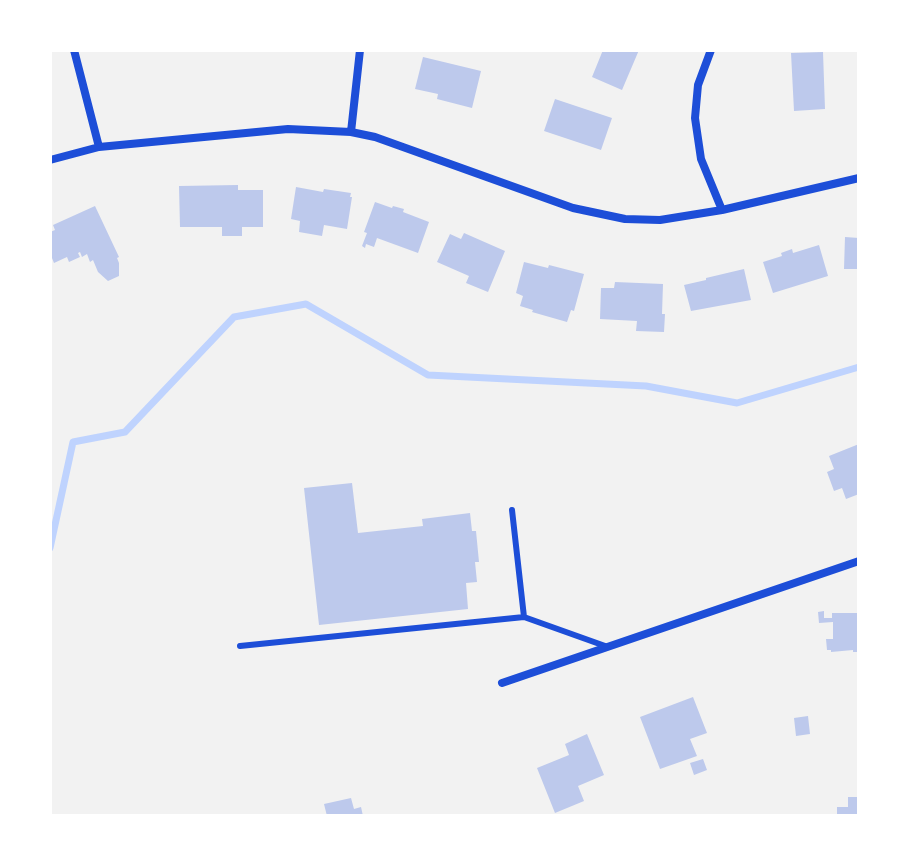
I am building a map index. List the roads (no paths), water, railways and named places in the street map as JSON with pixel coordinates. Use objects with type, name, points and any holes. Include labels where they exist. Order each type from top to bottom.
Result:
[{"type":"street","points":[[74,50],[99,147]]},
{"type":"street","points":[[351,132],[360,50]]},
{"type":"street","points":[[711,50],[698,85],[695,118],[701,159],[722,210]]},
{"type":"street","points":[[50,160],[99,147],[288,129],[351,132],[375,137],[573,208],[625,219],[660,220],[722,210],[859,178]]},
{"type":"street","points":[[502,683],[859,561]]},
{"type":"lane","points":[[512,510],[524,617]]},
{"type":"lane","points":[[240,646],[524,617],[608,647]]},
{"type":"waterway","points":[[50,548],[73,442],[125,432],[234,317],[306,304],[428,375],[646,386],[737,403],[859,367]]}]
